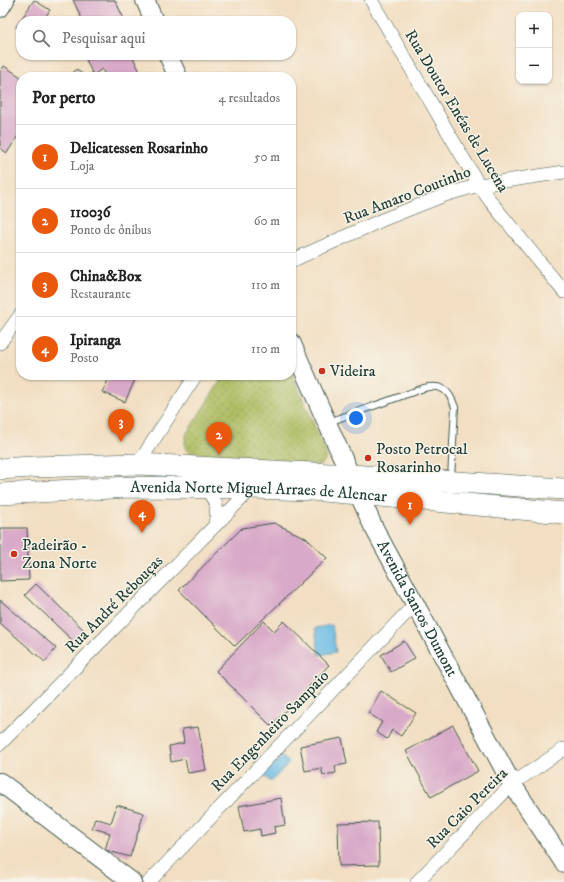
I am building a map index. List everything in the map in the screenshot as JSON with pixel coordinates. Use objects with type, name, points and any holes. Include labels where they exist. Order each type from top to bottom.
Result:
[{"type":"main road","name":"Avenida Norte Miguel Arraes de Alencar","points":[[0,469],[138,464],[354,484],[564,513]]},
{"type":"main road","name":"Avenida Norte Miguel Arraes de Alencar","points":[[0,494],[130,487],[252,488],[451,482],[564,489]]},
{"type":"street","points":[[0,8],[5,0]]},
{"type":"street","points":[[145,0],[152,16]]},
{"type":"street","name":"Rua Doutor Enéas de Lucena","points":[[375,2],[479,185],[564,292]]},
{"type":"street","points":[[170,60],[176,72]]},
{"type":"street","name":"Rua Amaro Coutinho","points":[[296,259],[382,220],[445,195],[479,185],[564,172]]},
{"type":"street","points":[[0,344],[16,321]]},
{"type":"street","name":"Avenida Santos Dumont","points":[[296,353],[373,526],[512,784],[564,863]]},
{"type":"street","points":[[138,464],[193,380]]},
{"type":"street","points":[[205,488],[214,499],[218,508],[216,526]]},
{"type":"street","name":"Rua André Rebouças","points":[[0,744],[252,488]]},
{"type":"street","name":"Rua Engenheiro Sampaio","points":[[149,882],[415,604]]},
{"type":"street","name":"Rua Caio Pereira","points":[[417,882],[512,784],[564,749]]},
{"type":"street","points":[[0,782],[132,882]]},
{"type":"lane","points":[[327,423],[424,388],[435,386],[444,389],[452,398],[455,407],[451,482]]},
{"type":"green space","points":[[221,380],[295,380],[326,455],[324,462],[321,465],[198,459],[186,448],[185,442],[187,433]]},
{"type":"water","points":[[332,625],[336,652],[319,655],[315,628]]},
{"type":"water","points":[[282,756],[289,763],[271,782],[263,775]]},
{"type":"building","points":[[34,0],[50,10],[46,16],[23,16]]},
{"type":"building","points":[[73,0],[115,0],[123,16],[81,16]]},
{"type":"building","points":[[86,60],[134,60],[140,72],[104,72],[102,69],[98,72],[92,72]]},
{"type":"building","points":[[4,66],[16,74],[16,139],[7,153],[0,148],[0,72]]},
{"type":"building","points":[[108,380],[135,380],[125,402],[102,392]]},
{"type":"building","points":[[274,523],[306,538],[327,558],[235,646],[179,590],[242,528]]},
{"type":"building","name":"Padeirão - Zona Norte","points":[[0,528],[27,528],[29,580],[0,581]]},
{"type":"building","points":[[36,584],[85,631],[74,642],[25,595]]},
{"type":"building","points":[[0,600],[56,648],[45,662],[0,623]]},
{"type":"building","points":[[264,621],[274,631],[284,621],[329,665],[271,726],[216,671]]},
{"type":"building","points":[[404,641],[415,658],[391,672],[381,655]]},
{"type":"building","points":[[381,691],[416,713],[401,736],[392,730],[387,739],[376,732],[382,722],[368,713]]},
{"type":"building","points":[[453,725],[478,771],[431,797],[406,751]]},
{"type":"building","points":[[198,727],[206,770],[188,773],[185,759],[171,762],[169,746],[184,743],[182,729]]},
{"type":"building","points":[[342,738],[347,764],[335,766],[336,773],[323,775],[321,768],[305,771],[300,746]]},
{"type":"building","points":[[281,798],[285,825],[274,827],[275,833],[261,836],[260,829],[244,832],[239,806]]},
{"type":"building","points":[[117,805],[144,813],[130,857],[105,850],[110,833],[92,828],[95,818],[111,823]]},
{"type":"building","points":[[378,822],[379,865],[339,866],[338,823]]},
{"type":"place","name":"Videira","points":[[322,371]]},
{"type":"place","name":"China&Box","points":[[121,442]]},
{"type":"place","name":"110036","points":[[219,455]]},
{"type":"place","name":"Posto Petrocal Rosarinho","points":[[368,458]]},
{"type":"place","name":"Delicatessen Rosarinho","points":[[410,525]]},
{"type":"place","name":"Ipiranga","points":[[142,533]]},
{"type":"place","name":"Padeirão - Zona Norte","points":[[14,554]]}]
